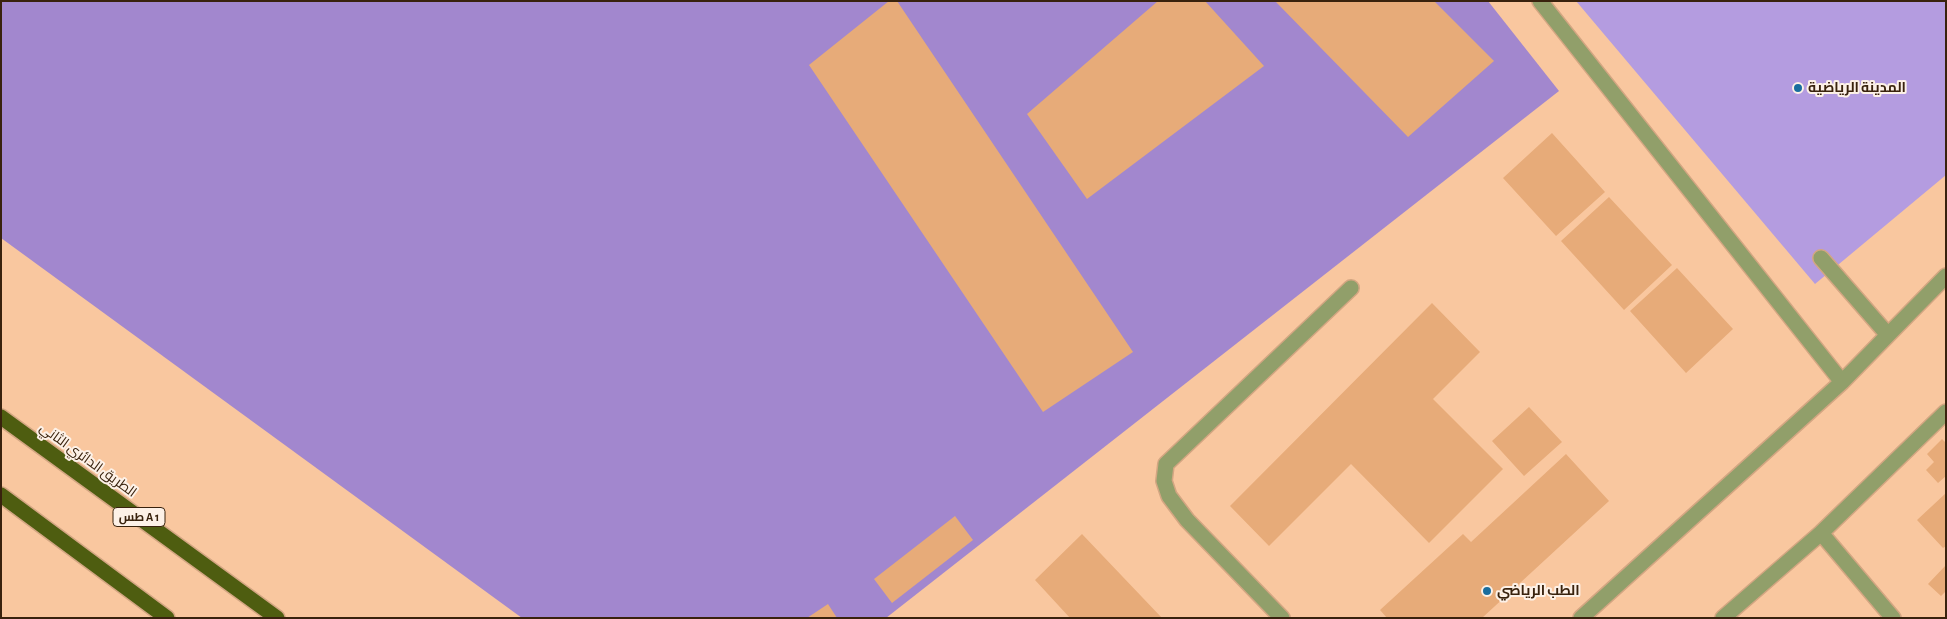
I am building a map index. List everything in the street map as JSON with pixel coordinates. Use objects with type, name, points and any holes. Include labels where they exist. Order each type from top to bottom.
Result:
[{"type":"highway","name":"الطريق الدائري الثاني","points":[[1,417],[277,618]]},
{"type":"highway","points":[[1,495],[167,618]]},
{"type":"street","points":[[1540,1],[1842,382]]},
{"type":"street","points":[[1821,258],[1888,336]]},
{"type":"street","points":[[1581,618],[1842,382],[1946,276]]},
{"type":"street","points":[[1282,618],[1187,520],[1173,502],[1164,481],[1166,464],[1351,288]]},
{"type":"street","points":[[1723,618],[1820,533],[1946,412]]},
{"type":"street","points":[[1820,533],[1894,618]]},
{"type":"shaded area","points":[[1,1],[1488,1],[1559,91],[886,618],[522,618],[1,238]]},
{"type":"shaded area","name":"المدينة الرياضية","points":[[1576,1],[1946,1],[1946,175],[1815,284]]},
{"type":"building","points":[[889,1],[897,1],[1133,352],[1043,412],[809,65]]},
{"type":"building","points":[[1158,1],[1205,1],[1264,66],[1087,199],[1027,114]]},
{"type":"building","points":[[1275,1],[1434,1],[1494,61],[1408,137]]},
{"type":"building","points":[[1552,133],[1605,192],[1556,236],[1503,178]]},
{"type":"building","points":[[1609,197],[1672,265],[1624,310],[1561,241]]},
{"type":"building","points":[[1677,268],[1733,329],[1686,373],[1630,311]]},
{"type":"building","points":[[1432,303],[1480,352],[1433,399],[1503,469],[1429,543],[1351,464],[1269,546],[1230,506]]},
{"type":"building","points":[[1529,407],[1562,442],[1524,476],[1492,441]]},
{"type":"building","points":[[1942,439],[1946,443],[1946,476],[1938,483],[1926,470],[1934,462],[1927,454]]},
{"type":"building","points":[[1566,454],[1609,501],[1482,618],[1387,618],[1380,610],[1463,534],[1471,542]]},
{"type":"building","points":[[1946,493],[1946,546],[1943,548],[1917,520]]},
{"type":"building","points":[[955,516],[973,540],[892,603],[874,579]]},
{"type":"building","points":[[1082,534],[1162,618],[1070,618],[1035,580]]},
{"type":"building","points":[[1946,565],[1946,591],[1941,596],[1928,584]]},
{"type":"building","points":[[828,604],[837,618],[807,618]]},
{"type":"place","name":"المدينة الرياضية","points":[[1798,88]]},
{"type":"place","name":"الطب الرياضي","points":[[1487,591]]}]
